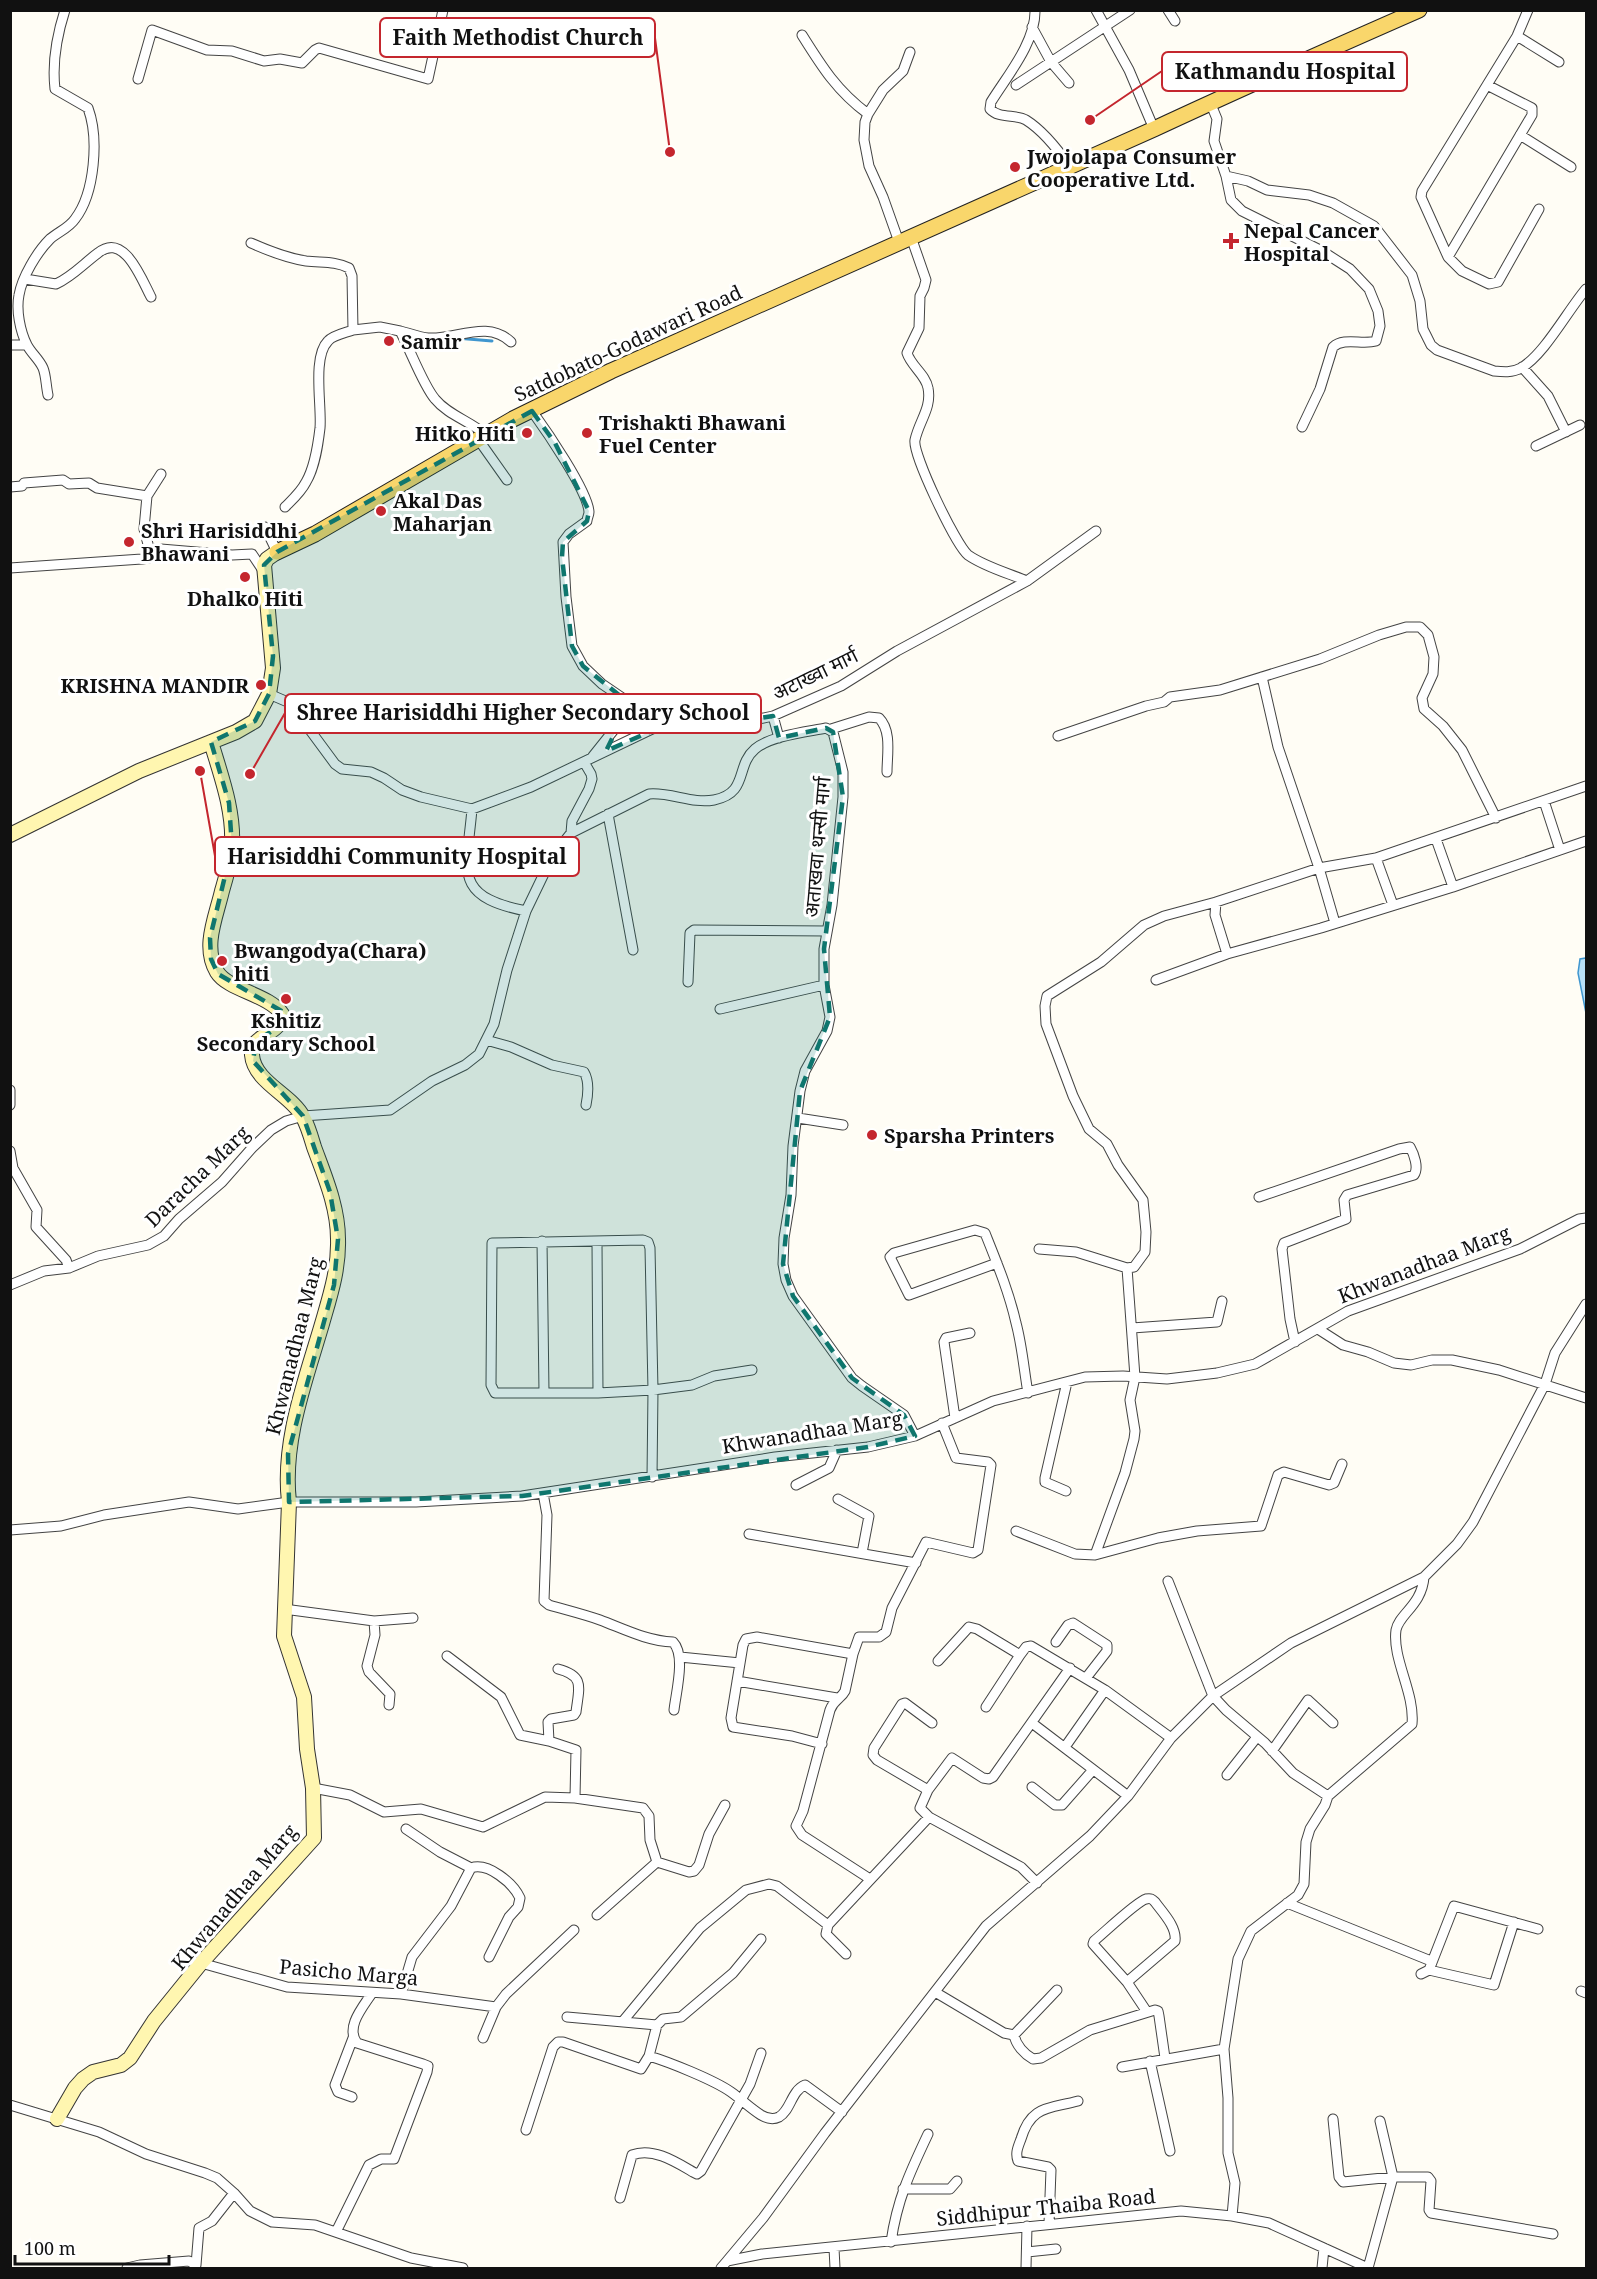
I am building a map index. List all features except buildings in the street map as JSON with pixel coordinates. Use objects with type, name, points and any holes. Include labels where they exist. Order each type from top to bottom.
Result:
[{"type":"main road","name":"Satdobato-Godawari Road","points":[[277,552],[315,534],[482,437],[611,370],[1417,11]]},
{"type":"street","points":[[48,395],[43,368],[27,345],[21,326],[19,295],[38,254],[50,240],[75,219],[84,203],[92,176],[93,142],[88,108],[55,89],[55,63],[65,10]]},
{"type":"street","points":[[138,79],[151,32],[154,30],[207,50],[232,51],[270,62],[280,59],[302,63],[319,48],[428,79],[443,10]]},
{"type":"street","points":[[1035,10],[1032,27],[1022,55],[991,102],[990,109],[994,113],[1025,119],[1059,150],[1070,166]]},
{"type":"street","points":[[1096,10],[1129,70],[1154,129]]},
{"type":"street","points":[[1017,85],[1130,10]]},
{"type":"street","points":[[1168,10],[1175,21]]},
{"type":"street","points":[[1528,10],[1517,36],[1421,196],[1448,257],[1462,271],[1490,284],[1498,282],[1539,209]]},
{"type":"street","points":[[1032,27],[1051,62],[1069,83]]},
{"type":"street","points":[[802,35],[828,77],[849,100],[867,114]]},
{"type":"street","points":[[1517,36],[1559,62]]},
{"type":"street","points":[[910,52],[903,71],[883,90],[867,114],[864,140],[869,166],[926,280],[918,308],[919,328],[908,353],[910,362],[928,386],[929,404],[914,442],[922,466],[956,541],[968,554],[1027,581]]},
{"type":"street","points":[[1448,257],[1532,115],[1532,108],[1487,85]]},
{"type":"street","points":[[1210,102],[1217,119],[1214,141],[1226,176],[1231,200],[1242,211],[1322,251],[1350,270],[1368,289],[1378,311],[1380,326],[1376,341],[1345,342],[1333,347],[1320,389],[1302,428]]},
{"type":"street","points":[[1520,135],[1571,167]]},
{"type":"street","points":[[1226,176],[1248,181],[1267,190],[1309,195],[1333,203],[1374,226],[1412,275],[1420,301],[1423,329],[1431,345],[1437,350],[1494,371],[1512,371],[1522,367],[1537,353],[1587,289]]},
{"type":"street","points":[[251,243],[278,255],[307,261],[334,262],[349,268],[353,330]]},
{"type":"street","points":[[25,279],[38,283],[56,284],[82,268],[98,253],[112,247],[119,248],[128,257],[151,297]]},
{"type":"street","points":[[285,507],[308,480],[314,460],[320,427],[320,361],[322,349],[329,340],[353,330],[380,327],[429,338],[475,332],[496,332],[511,342]]},
{"type":"street","points":[[400,330],[434,399],[444,408],[476,426],[507,480]]},
{"type":"street","points":[[10,345],[27,345]]},
{"type":"street","points":[[1522,367],[1548,396],[1566,432]]},
{"type":"street","points":[[532,411],[555,443],[589,511],[587,521],[562,542],[572,646],[583,666],[602,684],[624,699],[625,712],[621,721],[588,760],[592,780],[572,821],[571,833]]},
{"type":"street","points":[[1536,446],[1580,425]]},
{"type":"street","points":[[10,568],[149,558],[144,529],[147,496],[160,474]]},
{"type":"street","points":[[10,487],[22,486],[24,483],[63,480],[69,484],[89,483],[97,488],[147,496]]},
{"type":"street","points":[[10,835],[139,771],[236,732],[255,721],[269,694],[273,656],[264,565],[267,559],[277,552],[265,527]]},
{"type":"street","name":"अटाख्वा मार्ग","points":[[472,809],[531,787],[669,720],[688,715],[729,723],[773,716],[841,686],[897,651],[1027,581],[1096,531]]},
{"type":"street","points":[[149,548],[232,555],[252,554],[264,573]]},
{"type":"street","points":[[1058,736],[1164,702],[1170,697],[1180,694],[1197,694],[1262,677],[1320,659],[1379,635],[1406,627],[1420,627],[1428,635],[1434,657],[1433,674],[1422,698],[1424,709],[1443,726],[1462,750],[1496,818]]},
{"type":"street","points":[[1262,677],[1278,747],[1335,923]]},
{"type":"street","points":[[269,694],[290,703],[335,764],[342,769],[371,772],[402,790],[421,797],[472,809],[466,854],[467,870],[473,884],[480,896],[489,901],[526,911]]},
{"type":"street","points":[[773,716],[779,738]]},
{"type":"street","points":[[571,833],[649,794],[662,793],[695,800],[713,800],[727,795],[737,786],[744,764],[753,750],[764,743],[826,728],[831,729],[868,717],[879,718],[884,723],[888,740],[887,772]]},
{"type":"street","name":"अताखवा थन्सी मार्ग","points":[[831,729],[843,772],[843,797],[824,949],[824,985],[830,1017],[827,1031],[805,1071],[800,1091],[783,1264],[786,1280],[793,1296],[852,1378],[904,1415],[915,1436]]},
{"type":"street","name":"Khwanadhaa Marg","points":[[57,2119],[75,2088],[83,2079],[93,2072],[121,2065],[130,2058],[154,2021],[201,1963],[314,1838],[313,1788],[307,1749],[304,1697],[284,1636],[289,1502],[288,1454],[305,1384],[334,1285],[338,1239],[330,1192],[303,1116],[266,1080],[253,1060],[251,1051],[256,1041],[277,1028],[282,1019],[280,1010],[218,974],[211,959],[210,938],[232,848],[229,803],[211,742]]},
{"type":"street","points":[[1039,1249],[1076,1252],[1127,1268],[1134,1267],[1145,1252],[1146,1232],[1143,1200],[1118,1165],[1107,1144],[1089,1129],[1060,1064],[1046,1024],[1047,996],[1101,962],[1144,925],[1164,916],[1216,902],[1319,868],[1376,858],[1587,786]]},
{"type":"street","points":[[1544,801],[1560,850]]},
{"type":"street","points":[[608,814],[633,950]]},
{"type":"street","name":"Daracha Marg","points":[[10,1285],[44,1271],[69,1268],[98,1256],[148,1245],[164,1236],[179,1219],[222,1182],[271,1130],[286,1121],[303,1116],[390,1110],[432,1081],[465,1065],[479,1054],[494,1024],[507,970],[526,911],[552,858],[571,833]]},
{"type":"street","points":[[1436,839],[1453,887]]},
{"type":"street","points":[[1155,980],[1227,954],[1453,887],[1587,841]]},
{"type":"street","points":[[1376,858],[1393,905]]},
{"type":"street","points":[[1216,902],[1215,915],[1227,954]]},
{"type":"street","points":[[688,982],[688,943],[690,933],[694,930],[827,931]]},
{"type":"street","points":[[720,1009],[824,985]]},
{"type":"street","points":[[486,1040],[511,1047],[552,1065],[584,1072],[587,1077],[588,1093],[586,1106]]},
{"type":"street","points":[[10,1090],[10,1105]]},
{"type":"street","points":[[798,1118],[843,1125]]},
{"type":"street","points":[[1259,1197],[1399,1149],[1410,1147],[1412,1150],[1416,1168],[1414,1175],[1397,1182],[1347,1195],[1344,1200],[1346,1219],[1286,1240],[1284,1243],[1282,1249],[1295,1342]]},
{"type":"street","points":[[10,1152],[13,1167],[37,1210],[36,1227],[66,1260],[69,1268]]},
{"type":"street","name":"Khwanadhaa Marg","points":[[289,1502],[416,1502],[543,1493],[775,1457],[868,1447],[915,1436],[993,1401],[1084,1377],[1167,1379],[1255,1364],[1355,1308],[1520,1249],[1587,1218]]},
{"type":"street","points":[[997,1263],[909,1295],[890,1257],[894,1253],[975,1230],[985,1233],[997,1263],[1017,1324],[1028,1393]]},
{"type":"street","points":[[652,1477],[653,1390],[648,1242],[643,1240],[492,1243],[491,1385],[495,1393],[598,1393],[653,1390],[692,1385],[714,1377],[752,1370]]},
{"type":"street","points":[[542,1241],[544,1392]]},
{"type":"street","points":[[597,1242],[598,1393]]},
{"type":"street","points":[[1095,1555],[1125,1473],[1135,1431],[1130,1400],[1135,1377],[1127,1268]]},
{"type":"street","points":[[1132,1328],[1217,1322],[1222,1301]]},
{"type":"street","points":[[724,2265],[763,2218],[986,1926],[1090,1836],[1128,1796],[1171,1738],[1213,1696],[1291,1643],[1424,1577],[1450,1551],[1473,1522],[1545,1384],[1555,1353],[1587,1304]]},
{"type":"street","points":[[1318,1329],[1343,1346],[1368,1352],[1394,1363],[1411,1365],[1432,1360],[1452,1360],[1499,1370],[1587,1398]]},
{"type":"street","points":[[955,1418],[944,1342],[946,1338],[970,1333]]},
{"type":"street","points":[[1066,1491],[1050,1485],[1045,1478],[1067,1382]]},
{"type":"street","points":[[870,1879],[802,1835],[797,1829],[830,1710],[837,1698],[845,1691],[859,1637],[879,1637],[886,1632],[892,1608],[926,1542],[973,1553],[978,1550],[990,1465],[988,1462],[956,1458],[942,1423]]},
{"type":"street","points":[[796,1485],[829,1468],[837,1450]]},
{"type":"street","points":[[1016,1531],[1075,1554],[1095,1555],[1158,1538],[1197,1531],[1261,1526],[1278,1475],[1284,1472],[1329,1485],[1334,1483],[1342,1464]]},
{"type":"street","points":[[543,1493],[547,1515],[544,1601],[549,1605],[600,1620],[632,1633],[673,1642],[678,1647],[680,1657],[674,1710]]},
{"type":"street","points":[[838,1499],[869,1516],[861,1553]]},
{"type":"street","points":[[10,1530],[61,1526],[104,1515],[189,1502],[238,1509],[289,1502]]},
{"type":"street","points":[[749,1534],[916,1563]]},
{"type":"street","points":[[1232,2216],[1234,2183],[1228,2153],[1228,2098],[1224,2049],[1238,1959],[1251,1931],[1298,1895],[1305,1884],[1306,1842],[1310,1829],[1328,1796],[1412,1724],[1413,1712],[1397,1645],[1396,1629],[1415,1604],[1423,1589],[1424,1577]]},
{"type":"street","points":[[1168,1581],[1213,1696],[1293,1773],[1328,1796]]},
{"type":"street","points":[[284,1609],[374,1621],[413,1618]]},
{"type":"street","points":[[374,1621],[375,1635],[367,1666],[369,1672],[390,1694],[389,1705]]},
{"type":"street","points":[[1056,1642],[1068,1625],[1073,1623],[1107,1646],[1107,1651],[1086,1678]]},
{"type":"street","points":[[938,1661],[969,1626],[1020,1655]]},
{"type":"street","points":[[822,1744],[792,1736],[733,1727],[731,1718],[743,1645],[749,1637],[853,1654]]},
{"type":"street","points":[[986,1707],[1020,1655],[1026,1647],[1031,1646],[1105,1690],[1171,1738]]},
{"type":"street","points":[[447,1656],[501,1698],[520,1735],[576,1750],[575,1798]]},
{"type":"street","points":[[680,1657],[740,1663]]},
{"type":"street","points":[[1037,1882],[1021,1867],[929,1817],[920,1808],[928,1790],[952,1758],[983,1778],[993,1777],[1070,1668]]},
{"type":"street","points":[[549,1741],[548,1722],[551,1719],[570,1717],[576,1712],[578,1681],[576,1676],[572,1672],[558,1669]]},
{"type":"street","points":[[737,1681],[837,1698]]},
{"type":"street","points":[[1065,1747],[1105,1690]]},
{"type":"street","points":[[1272,1751],[1308,1700],[1333,1723]]},
{"type":"street","points":[[928,1790],[877,1760],[873,1755],[874,1748],[905,1702],[933,1723]]},
{"type":"street","points":[[1032,1723],[1065,1747],[1092,1771],[1128,1796]]},
{"type":"street","points":[[1227,1775],[1257,1737]]},
{"type":"street","points":[[1032,1787],[1055,1804],[1062,1805],[1092,1771]]},
{"type":"street","points":[[313,1788],[350,1795],[384,1812],[421,1809],[483,1827],[545,1797],[575,1798],[644,1808],[649,1816],[650,1840],[657,1862]]},
{"type":"street","points":[[657,1862],[683,1872],[694,1871],[699,1865],[709,1834],[725,1805]]},
{"type":"street","points":[[846,1954],[826,1934],[828,1925],[929,1817]]},
{"type":"street","points":[[406,1829],[440,1852],[471,1868],[485,1867],[517,1892],[520,1898],[518,1907],[509,1917],[489,1957]]},
{"type":"street","points":[[597,1915],[657,1862]]},
{"type":"street","points":[[401,1994],[412,1957],[451,1906],[471,1868]]},
{"type":"street","points":[[623,2021],[700,1928],[746,1890],[769,1884],[777,1886],[828,1925]]},
{"type":"street","points":[[1127,1983],[1175,1941],[1176,1935],[1173,1928],[1151,1899],[1146,1899],[1138,1905],[1093,1944],[1127,1983],[1147,2012]]},
{"type":"street","points":[[1287,1903],[1427,1968],[1494,1985],[1515,1922]]},
{"type":"street","points":[[1427,1968],[1454,1906],[1538,1929]]},
{"type":"street","points":[[483,2038],[496,2007],[506,1994],[574,1930]]},
{"type":"street","points":[[526,2130],[553,2047],[558,2042],[641,2069],[649,2056],[657,2025],[663,2019],[681,2017],[733,1972],[761,1939]]},
{"type":"street","name":"Pasicho Marga","points":[[201,1963],[287,1987],[401,1994],[496,2007]]},
{"type":"street","points":[[1014,2035],[1018,2028],[1057,1990]]},
{"type":"street","points":[[935,1992],[1004,2033],[1014,2035]]},
{"type":"street","points":[[351,2097],[338,2091],[335,2085],[353,2038],[354,2023],[372,1993]]},
{"type":"street","points":[[1014,2035],[1019,2046],[1033,2059],[1041,2058],[1090,2030],[1147,2012],[1158,2011],[1165,2058]]},
{"type":"street","points":[[567,2017],[657,2025]]},
{"type":"street","points":[[336,2232],[369,2165],[381,2159],[394,2159],[428,2066],[357,2043],[353,2038]]},
{"type":"street","points":[[1122,2067],[1224,2049]]},
{"type":"street","points":[[620,2198],[632,2155],[637,2153],[659,2155],[697,2174],[701,2171],[742,2100],[761,2053]]},
{"type":"street","points":[[649,2056],[730,2091],[762,2115],[777,2118],[799,2088],[805,2085],[842,2112]]},
{"type":"street","points":[[1150,2061],[1170,2151]]},
{"type":"street","points":[[1049,2223],[1051,2170],[1047,2167],[1018,2161],[1016,2155],[1028,2119],[1038,2111],[1078,2101]]},
{"type":"street","points":[[10,2105],[99,2132],[146,2154],[205,2173],[216,2178],[234,2193],[250,2211],[273,2222],[315,2225],[411,2258],[463,2268]]},
{"type":"street","points":[[1333,2119],[1339,2177],[1343,2182],[1393,2177],[1430,2178],[1429,2210],[1431,2213],[1553,2234]]},
{"type":"street","points":[[1368,2268],[1393,2177],[1380,2121]]},
{"type":"street","points":[[891,2242],[895,2212],[928,2134]]},
{"type":"street","points":[[903,2189],[945,2190],[954,2187],[957,2181]]},
{"type":"street","points":[[196,2267],[199,2228],[212,2221],[234,2193]]},
{"type":"street","name":"Siddhipur Thaiba Road","points":[[724,2265],[762,2254],[1181,2211],[1232,2216],[1269,2223],[1368,2268]]},
{"type":"street","points":[[1026,2268],[1027,2226]]},
{"type":"street","points":[[834,2248],[835,2268]]},
{"type":"street","points":[[1322,2268],[1324,2248]]},
{"type":"street","points":[[1026,2252],[1056,2249]]},
{"type":"street","points":[[127,2268],[189,2261],[196,2267]]},
{"type":"highlighted area","points":[[532,411],[555,443],[589,511],[587,521],[563,542],[562,557],[572,646],[583,666],[624,699],[625,712],[606,751],[688,715],[729,723],[773,716],[779,738],[826,728],[833,732],[843,797],[824,949],[830,1017],[800,1091],[783,1264],[793,1296],[852,1378],[904,1415],[915,1436],[868,1447],[522,1496],[289,1502],[288,1454],[334,1285],[338,1239],[330,1192],[303,1116],[253,1061],[256,1041],[277,1028],[285,1013],[218,974],[211,959],[210,938],[232,847],[229,803],[211,742],[255,721],[269,694],[273,656],[264,565],[277,552]]},
{"type":"water","points":[[1586,958],[1586,1013],[1578,973],[1580,959]]},
{"type":"waterway","points":[[408,337],[431,347],[444,340]]},
{"type":"waterway","points":[[456,338],[492,341]]},
{"type":"place","name":"Kathmandu Hospital","points":[[1090,120]]},
{"type":"place","name":"Faith Methodist Church","points":[[670,152]]},
{"type":"place","name":"Jwojolapa Consumer Cooperative Ltd.","points":[[1015,167]]},
{"type":"place","name":"Nepal Cancer Hospital","points":[[1231,241]]},
{"type":"place","name":"Samir","points":[[389,341]]},
{"type":"place","name":"Hitko Hiti","points":[[527,433]]},
{"type":"place","name":"Trishakti Bhawani Fuel Center","points":[[587,433]]},
{"type":"place","name":"Akal Das Maharjan","points":[[381,511]]},
{"type":"place","name":"Shri Harisiddhi Bhawani","points":[[129,542]]},
{"type":"place","name":"Dhalko Hiti","points":[[245,577]]},
{"type":"place","name":"KRISHNA MANDIR","points":[[261,685]]},
{"type":"place","name":"Harisiddhi Community Hospital","points":[[200,771]]},
{"type":"place","name":"Shree Harisiddhi Higher Secondary School","points":[[250,774]]},
{"type":"place","name":"Bwangodya(Chara) hiti","points":[[222,961]]},
{"type":"place","name":"Kshitiz Secondary School","points":[[286,999]]},
{"type":"place","name":"Sparsha Printers","points":[[872,1135]]}]
